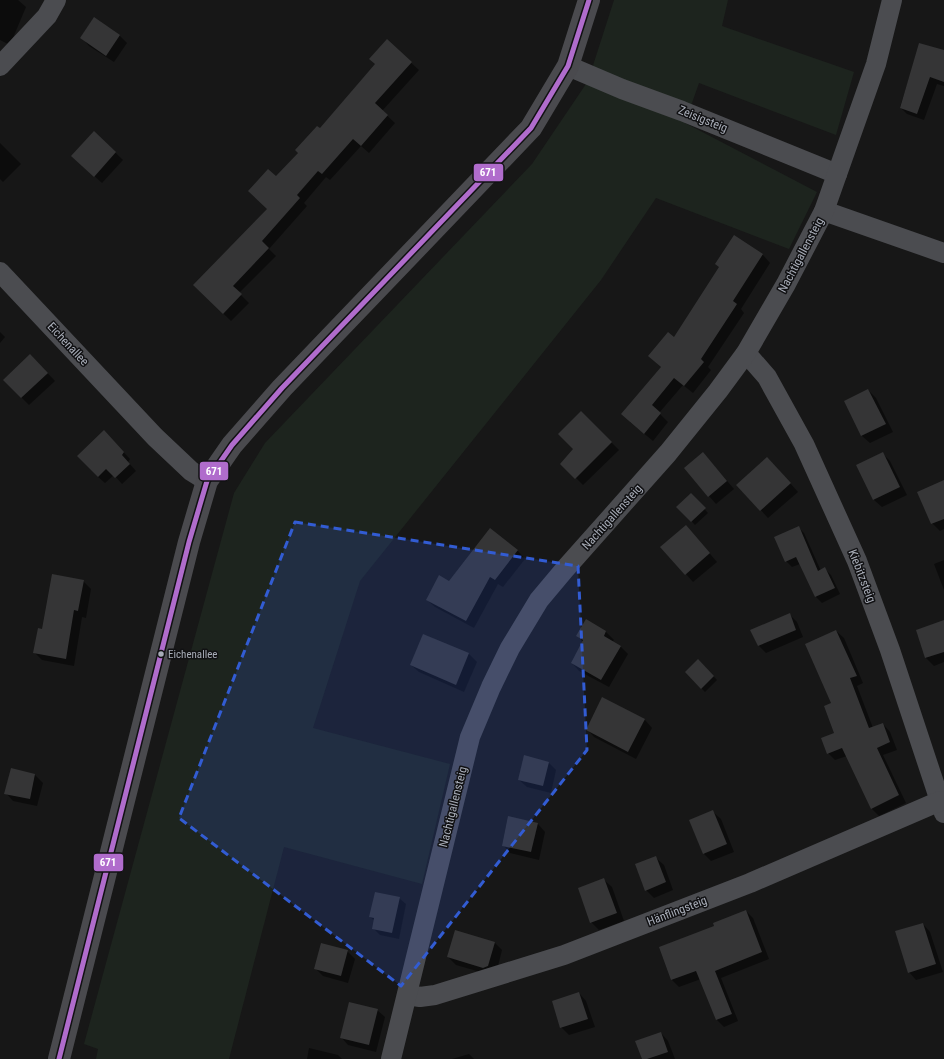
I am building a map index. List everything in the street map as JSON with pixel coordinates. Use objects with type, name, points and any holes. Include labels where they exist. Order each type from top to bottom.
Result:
[{"type":"main road","points":[[59,1059],[188,542],[207,481],[232,445],[282,388],[531,128],[568,66],[589,0]]},
{"type":"street","points":[[0,66],[47,16],[56,0]]},
{"type":"street","name":"Nachtigallensteig","points":[[390,1059],[470,737],[490,687],[510,648],[539,600],[668,453],[746,353],[786,284],[824,211],[876,64],[892,0]]},
{"type":"street","name":"Zeisigsteig","points":[[568,66],[622,89],[682,111],[837,174]]},
{"type":"street","points":[[824,211],[944,253]]},
{"type":"street","name":"Eichenallee","points":[[0,272],[155,436],[190,471],[207,481]]},
{"type":"street","name":"Kiebitzsteig","points":[[746,353],[767,377],[804,444],[857,562],[890,650],[942,807]]},
{"type":"street","name":"Hänflingsteig","points":[[407,995],[420,998],[435,995],[564,955],[942,807]]},
{"type":"highlighted area","points":[[295,522],[578,566],[587,750],[401,986],[179,818]]},
{"type":"shaded area","points":[[614,0],[728,0],[722,26],[854,72],[836,135],[699,83],[685,123],[817,192],[789,249],[656,198],[601,280],[360,581],[313,728],[450,764],[422,884],[284,847],[229,1059],[96,1059],[98,1049],[84,1044],[234,493],[265,443],[532,164],[588,81]]},
{"type":"building","points":[[94,17],[120,35],[106,56],[80,38]]},
{"type":"building","points":[[387,39],[412,62],[375,103],[388,115],[361,146],[353,139],[322,174],[318,171],[297,195],[300,198],[262,241],[269,248],[233,286],[242,294],[223,314],[193,285],[267,209],[248,191],[268,169],[276,176],[298,153],[295,150],[317,126],[320,128],[375,64],[369,59]]},
{"type":"building","points":[[919,43],[944,50],[944,82],[930,77],[917,114],[900,108]]},
{"type":"building","points":[[94,131],[116,152],[94,177],[71,156]]},
{"type":"building","points":[[734,235],[763,254],[733,301],[737,304],[701,359],[704,362],[684,386],[674,378],[652,405],[661,413],[644,434],[621,414],[661,367],[648,356],[668,332],[674,337],[719,267],[715,264]]},
{"type":"building","points":[[30,354],[48,373],[21,398],[3,380]]},
{"type":"building","points":[[868,389],[886,424],[861,436],[844,401]]},
{"type":"building","points":[[581,411],[612,442],[575,479],[560,464],[573,449],[558,434]]},
{"type":"building","points":[[104,430],[124,452],[122,455],[130,464],[115,478],[106,469],[98,477],[77,456]]},
{"type":"building","points":[[703,452],[727,481],[708,497],[684,468]]},
{"type":"building","points":[[883,452],[900,487],[873,500],[856,465]]},
{"type":"building","points":[[767,457],[791,483],[760,511],[736,485]]},
{"type":"building","points":[[944,480],[944,519],[931,524],[917,492]]},
{"type":"building","points":[[691,493],[706,508],[691,522],[676,507]]},
{"type":"building","points":[[686,525],[710,553],[685,575],[660,547]]},
{"type":"building","points":[[799,526],[818,571],[825,567],[835,588],[815,597],[796,557],[785,562],[774,537]]},
{"type":"building","points":[[490,528],[518,550],[495,580],[490,577],[466,621],[426,600],[439,575],[449,581]]},
{"type":"building","points":[[52,574],[84,580],[78,611],[74,610],[66,659],[33,653],[38,628],[42,629]]},
{"type":"building","points":[[790,613],[796,630],[758,646],[750,630]]},
{"type":"building","points":[[586,619],[606,631],[604,636],[621,646],[601,680],[571,663],[583,640],[576,636]]},
{"type":"building","points":[[944,620],[944,652],[925,658],[916,630]]},
{"type":"building","points":[[836,630],[857,676],[850,678],[869,728],[883,723],[890,742],[877,748],[899,795],[871,809],[842,748],[827,754],[821,738],[834,733],[824,706],[831,703],[805,644]]},
{"type":"building","points":[[423,634],[469,653],[456,685],[410,665]]},
{"type":"building","points":[[698,659],[714,676],[701,689],[685,672]]},
{"type":"building","points":[[602,697],[645,719],[628,752],[586,730]]},
{"type":"building","points":[[524,755],[549,762],[543,786],[518,780]]},
{"type":"building","points":[[11,768],[35,774],[30,799],[4,794]]},
{"type":"building","points":[[713,810],[727,844],[703,854],[689,820]]},
{"type":"building","points":[[508,816],[538,823],[531,852],[502,846]]},
{"type":"building","points":[[656,856],[666,882],[645,891],[635,864]]},
{"type":"building","points":[[604,878],[617,913],[590,923],[578,888]]},
{"type":"building","points":[[375,892],[400,897],[392,933],[372,929],[374,918],[369,917]]},
{"type":"building","points":[[746,910],[762,952],[715,971],[732,1014],[716,1020],[696,971],[671,980],[659,947],[714,926],[713,923]]},
{"type":"building","points":[[923,923],[936,964],[908,973],[895,931]]},
{"type":"building","points":[[455,930],[495,942],[488,966],[483,968],[447,957]]},
{"type":"building","points":[[321,943],[348,950],[341,976],[314,969]]},
{"type":"building","points":[[579,992],[588,1019],[560,1028],[552,1001]]},
{"type":"building","points":[[349,1002],[378,1009],[369,1045],[340,1038]]},
{"type":"building","points":[[661,1032],[668,1052],[647,1059],[642,1059],[635,1041]]},
{"type":"transit line","name":"671","points":[[59,1059],[189,542],[207,481],[232,445],[282,388],[531,128],[568,66],[589,0]]},
{"type":"place","name":"Eichenallee","points":[[161,654]]}]
